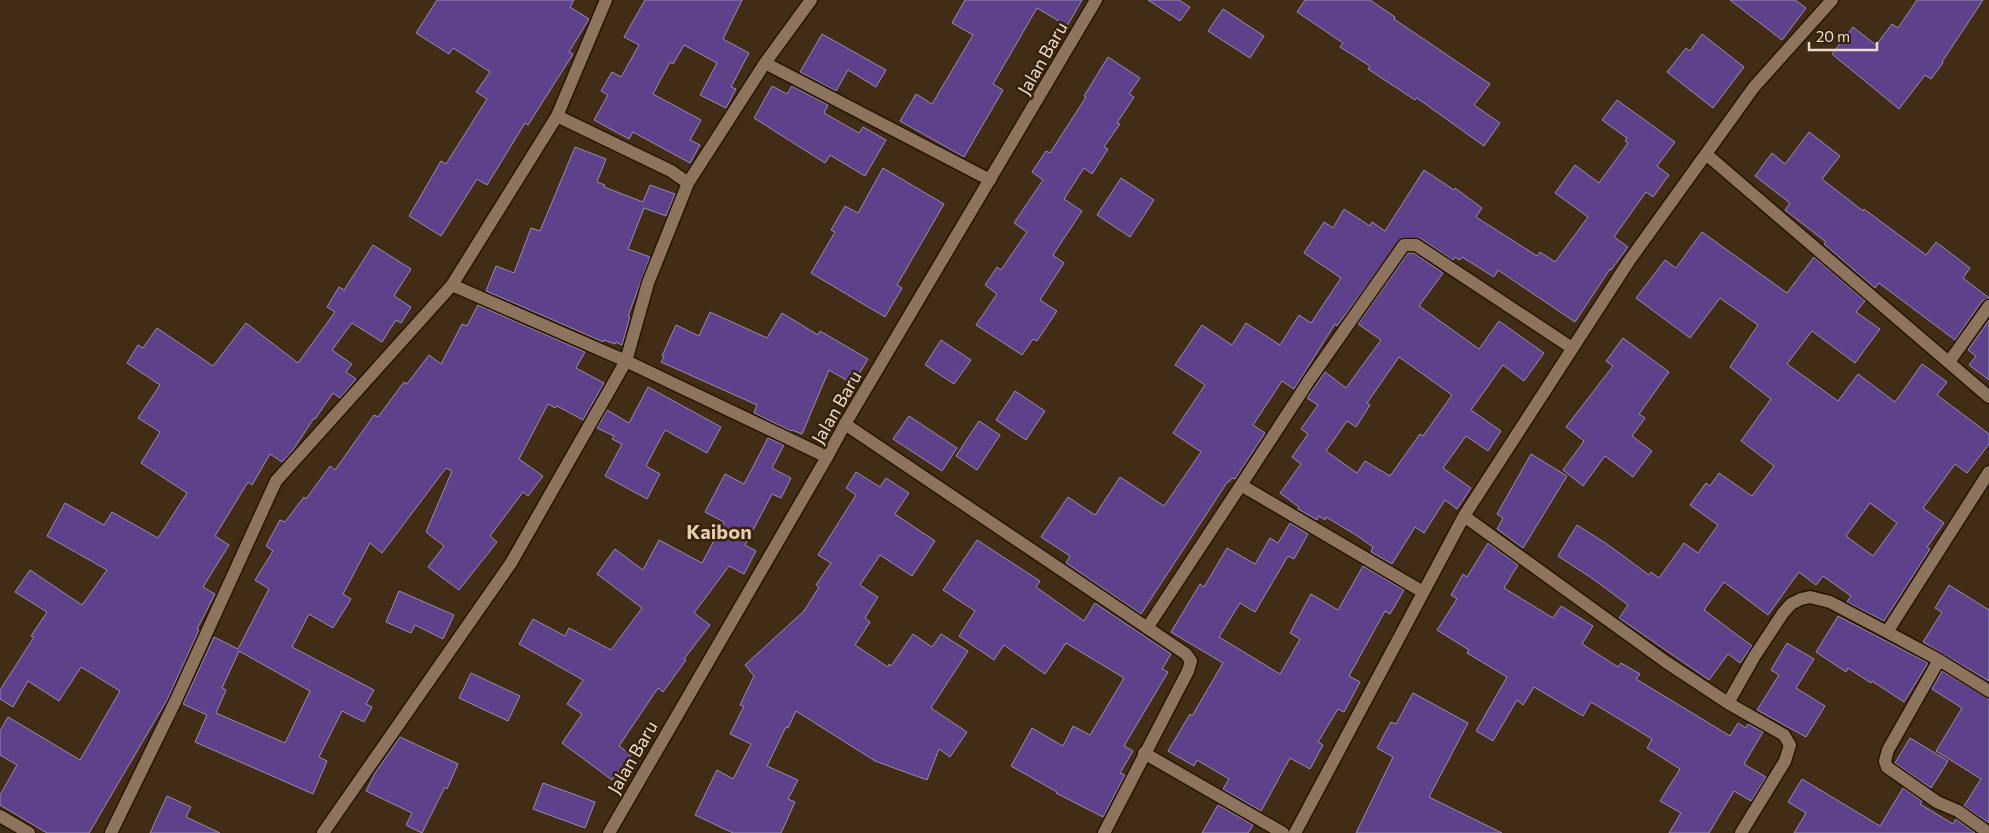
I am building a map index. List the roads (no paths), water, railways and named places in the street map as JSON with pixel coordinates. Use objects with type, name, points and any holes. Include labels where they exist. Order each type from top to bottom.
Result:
[{"type":"street","points":[[111,833],[176,700],[276,481],[452,285],[556,116],[606,0]]},
{"type":"street","points":[[324,833],[511,563],[626,362],[648,283],[688,183],[765,62],[811,0]]},
{"type":"street","name":"Jalan Baru","points":[[609,833],[845,424],[1096,0]]},
{"type":"street","points":[[1295,833],[1464,516],[1572,348],[1629,261],[1754,87],[1832,0]]},
{"type":"street","points":[[765,62],[990,180]]},
{"type":"street","points":[[556,116],[671,171],[688,183]]},
{"type":"street","points":[[1706,154],[1989,397]]},
{"type":"street","points":[[1147,628],[1310,379],[1404,245],[1416,245],[1572,348]]},
{"type":"street","points":[[452,285],[626,362],[827,457]]},
{"type":"street","points":[[1948,362],[1989,306]]},
{"type":"street","points":[[845,424],[1186,654],[1191,661],[1188,671],[1104,833]]},
{"type":"street","points":[[1887,632],[1989,472]]},
{"type":"street","points":[[1241,485],[1423,592]]},
{"type":"street","points":[[1464,516],[1666,662],[1728,704],[1784,734],[1790,745],[1785,761],[1741,833]]},
{"type":"street","points":[[1728,704],[1754,657],[1783,613],[1791,604],[1810,597],[1830,602],[1939,660],[1989,691]]},
{"type":"street","points":[[1939,660],[1888,750],[1885,761],[1887,767],[1937,802],[1958,811],[1989,833]]},
{"type":"street","points":[[1144,753],[1283,833]]},
{"type":"street","points":[[0,816],[29,833]]},
{"type":"district","name":"Kaibon","points":[[719,531]]}]
